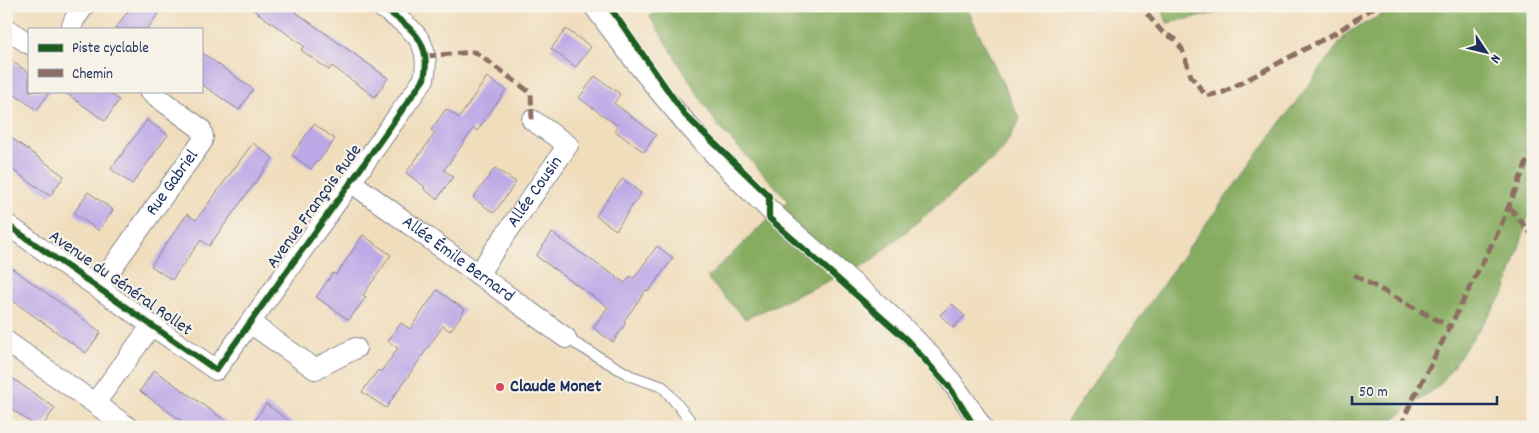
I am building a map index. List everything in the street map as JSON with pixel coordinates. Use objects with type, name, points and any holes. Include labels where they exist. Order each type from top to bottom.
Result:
[{"type":"street","points":[[72,28],[74,20],[84,6]]},
{"type":"street","name":"Avenue François Rude","points":[[216,370],[424,79],[426,56],[416,34],[380,6]]},
{"type":"street","points":[[594,6],[665,100],[712,152],[772,212],[903,328],[936,362],[964,398],[982,427]]},
{"type":"street","points":[[6,28],[28,43]]},
{"type":"street","name":"Rue Gabriel","points":[[98,287],[202,142],[203,132],[197,126],[150,92]]},
{"type":"street","name":"Allée Cousin","points":[[478,274],[568,146],[532,120]]},
{"type":"street","name":"Allée Émile Bernard","points":[[352,182],[566,338]]},
{"type":"street","name":"Avenue du Général Rollet","points":[[6,224],[216,370]]},
{"type":"street","points":[[250,323],[315,369],[356,348]]},
{"type":"street","points":[[96,403],[152,325]]},
{"type":"street","points":[[6,340],[128,427]]},
{"type":"lane","points":[[566,338],[631,376],[663,387],[690,420],[690,427]]},
{"type":"green space","points":[[658,6],[966,6],[1020,120],[1001,152],[868,263],[745,319],[707,278],[788,200],[718,126],[650,17]]},
{"type":"green space","points":[[1161,6],[1245,6],[1243,8],[1167,23]]},
{"type":"green space","points":[[1398,6],[1533,6],[1533,203],[1505,292],[1440,385],[1383,427],[1063,427],[1197,236],[1347,33]]},
{"type":"building","points":[[132,6],[149,6],[159,13],[148,28],[116,28]]},
{"type":"building","points":[[248,6],[287,6],[388,78],[375,97],[332,66],[329,70],[301,50],[304,46]]},
{"type":"building","points":[[566,29],[591,47],[576,67],[551,49]]},
{"type":"building","points":[[202,53],[253,89],[239,110],[202,85]]},
{"type":"building","points":[[6,57],[28,72],[28,92],[49,92],[37,110],[6,89]]},
{"type":"building","points":[[595,76],[620,94],[614,103],[656,135],[644,152],[615,131],[618,126],[579,98]]},
{"type":"building","points":[[487,77],[506,90],[477,131],[474,128],[444,170],[453,177],[437,199],[406,173],[435,133],[431,130],[446,109],[459,118]]},
{"type":"building","points":[[64,92],[108,92],[119,100],[105,121]]},
{"type":"building","points":[[147,120],[168,135],[132,184],[111,169]]},
{"type":"building","points":[[314,124],[335,139],[311,169],[292,155]]},
{"type":"building","points":[[6,134],[64,176],[50,196],[6,165]]},
{"type":"building","points":[[253,143],[273,158],[209,246],[201,240],[172,280],[151,266],[187,214],[196,220]]},
{"type":"building","points":[[495,168],[516,182],[494,213],[473,198]]},
{"type":"building","points":[[622,179],[641,193],[616,230],[596,216]]},
{"type":"building","points":[[88,192],[113,210],[99,231],[74,213]]},
{"type":"building","points":[[552,233],[625,283],[630,276],[634,278],[657,246],[673,258],[649,291],[646,290],[624,321],[626,323],[613,342],[593,328],[608,307],[536,256]]},
{"type":"building","points":[[363,235],[391,255],[363,295],[366,297],[349,320],[316,297],[333,273],[336,275]]},
{"type":"building","points":[[6,264],[101,332],[86,353],[6,296]]},
{"type":"building","points":[[437,290],[465,310],[450,331],[443,326],[386,408],[362,392],[378,370],[381,372],[398,348],[388,341],[401,323],[410,329]]},
{"type":"building","points":[[952,304],[965,316],[953,328],[940,315]]},
{"type":"building","points":[[154,370],[234,427],[190,427],[140,391]]},
{"type":"building","points":[[6,374],[55,408],[42,427],[37,427],[6,405]]},
{"type":"building","points":[[266,404],[298,427],[250,427]]},
{"type":"marked path","points":[[1147,14],[1163,33],[1175,39],[1182,49],[1191,76],[1206,96],[1224,92],[1337,32],[1376,6]]},
{"type":"marked path","points":[[426,56],[475,52],[531,93],[532,120]]},
{"type":"marked path","points":[[1401,427],[1407,411],[1499,230],[1533,147]]},
{"type":"marked path","points":[[1509,207],[1533,236]]},
{"type":"marked path","points":[[1354,275],[1450,327]]},
{"type":"cycle path","points":[[6,224],[216,370],[424,79],[425,54],[416,35],[409,27],[380,6]]},
{"type":"cycle path","points":[[609,6],[685,115],[769,196],[769,218],[907,340],[950,388],[975,427]]},
{"type":"place","name":"Claude Monet","points":[[500,387]]}]
